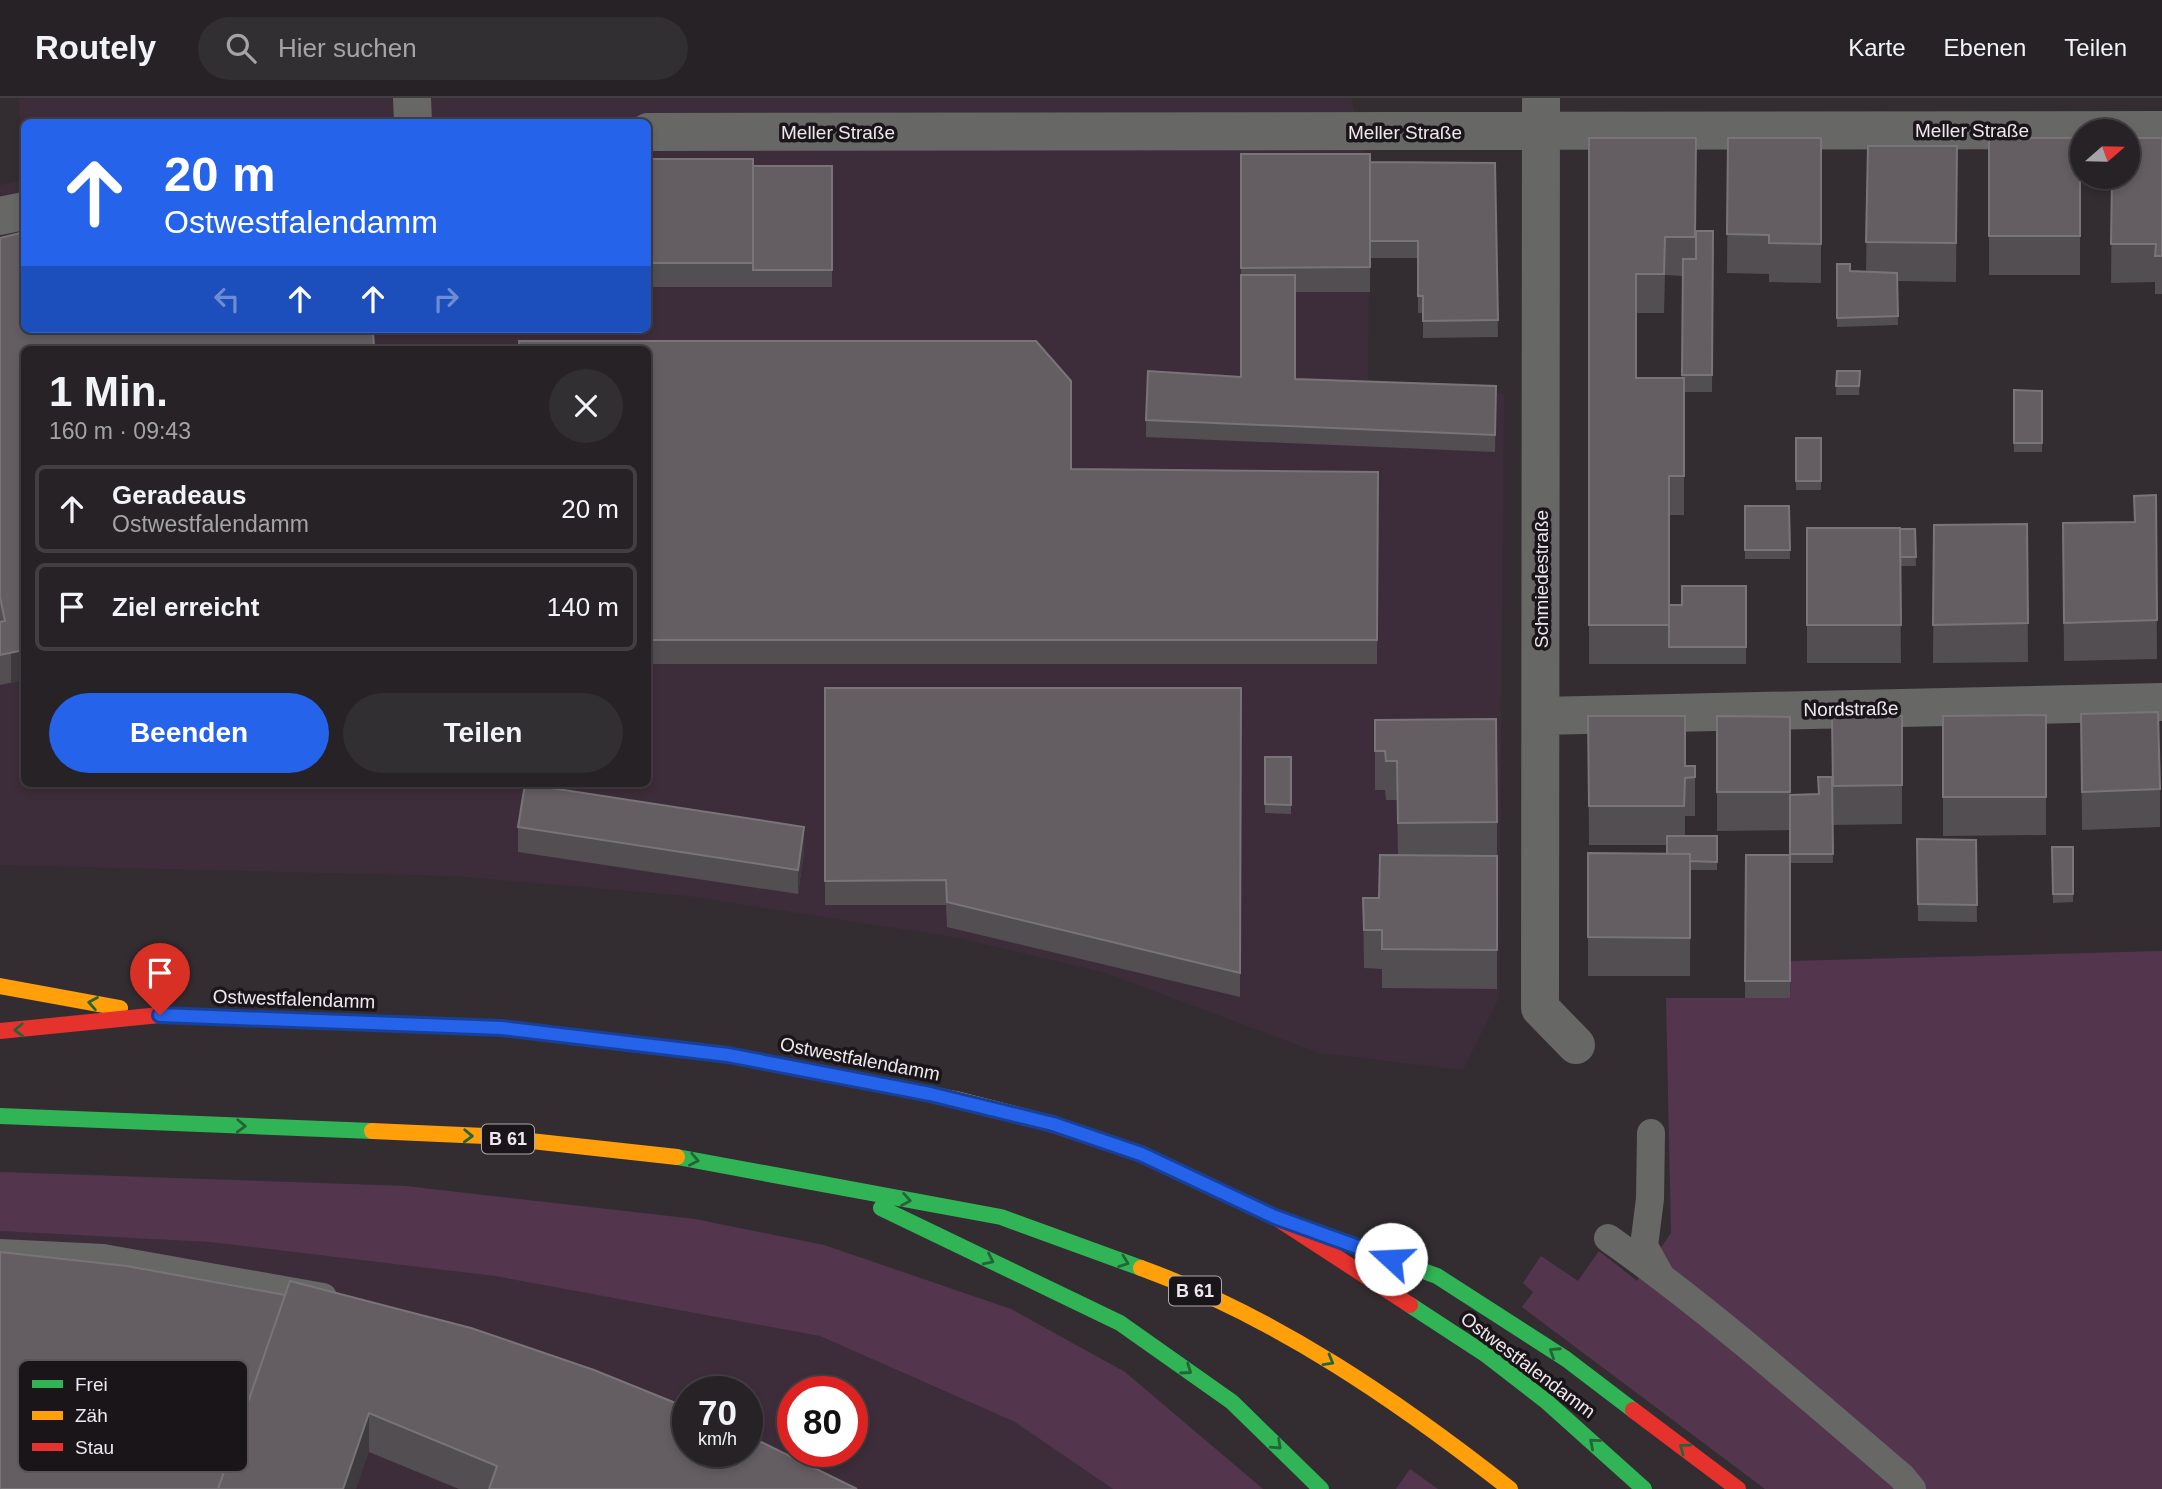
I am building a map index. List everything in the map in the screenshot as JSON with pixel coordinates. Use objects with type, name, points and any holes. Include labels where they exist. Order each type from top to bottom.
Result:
[{"type":"highway","points":[[0,986],[160,1015]]},
{"type":"highway","name":"Ostwestfalendamm","points":[[0,1031],[160,1015],[502,1028],[728,1055],[956,1099],[1053,1124],[1141,1154],[1275,1217],[1485,1354],[1547,1402],[1644,1489]]},
{"type":"highway","name":"B 61","points":[[0,1116],[485,1136],[672,1156],[1002,1217],[1163,1276],[1255,1319],[1344,1370],[1429,1425],[1510,1489]]},
{"type":"highway","name":"B 61","points":[[13,1133],[173,1123]]},
{"type":"highway","points":[[839,1188],[1120,1323],[1231,1402],[1321,1489]]},
{"type":"highway","points":[[1275,1217],[1437,1276],[1566,1359],[1738,1489]]},
{"type":"street","points":[[412,98],[413,119]]},
{"type":"street","name":"Meller Straße","points":[[651,132],[1541,115],[2162,130]]},
{"type":"street","name":"Schmiedestraße","points":[[1541,115],[1540,1008],[1576,1045]]},
{"type":"street","points":[[0,216],[21,212]]},
{"type":"street","name":"Nordstraße","points":[[1541,716],[2162,702]]},
{"type":"lane","points":[[1651,1133],[1650,1199],[1644,1246],[1661,1275]]},
{"type":"lane","points":[[1608,1238],[1661,1275],[1902,1477],[1912,1489]]},
{"type":"lane","points":[[0,1254],[103,1258],[346,1302]]},
{"type":"shaded area","points":[[18,98],[1351,98],[1370,179],[1368,392],[1504,394],[1499,998],[1463,1070],[1319,1053],[1106,973],[959,938],[688,896],[453,876],[0,865],[0,185],[21,181],[21,333],[651,333],[651,119],[21,119],[21,124]]},
{"type":"shaded area","points":[[2162,951],[2162,1489],[1765,1489],[1522,1307],[1533,1292],[1523,1283],[1541,1256],[1578,1281],[1599,1251],[1637,1281],[1671,1233],[1666,998],[1790,998],[1791,961]]},
{"type":"shaded area","points":[[0,1172],[406,1186],[695,1219],[824,1245],[1011,1309],[1125,1372],[1263,1489],[1113,1489],[1015,1422],[820,1336],[495,1276],[209,1242],[0,1231]]},
{"type":"shaded area","points":[[0,1231],[209,1242],[495,1276],[820,1336],[1015,1422],[1113,1489],[0,1489]]},
{"type":"shaded area","points":[[1410,1469],[1438,1489],[1396,1489]]},
{"type":"building","points":[[1589,138],[1696,138],[1695,237],[1665,237],[1664,274],[1636,274],[1636,378],[1684,378],[1684,476],[1669,476],[1669,625],[1589,625]]},
{"type":"building","points":[[1728,138],[1821,138],[1821,244],[1769,243],[1769,235],[1727,234]]},
{"type":"building","points":[[1989,138],[2070,138],[2070,189],[2080,189],[2080,236],[1989,236]]},
{"type":"building","points":[[2140,138],[2162,138],[2162,256],[2155,256],[2156,244],[2111,244],[2112,189],[2140,189]]},
{"type":"building","points":[[1868,146],[1957,146],[1956,243],[1866,242]]},
{"type":"building","points":[[1241,154],[1370,154],[1370,267],[1241,268]]},
{"type":"building","points":[[651,159],[753,159],[753,263],[651,263]]},
{"type":"building","points":[[1370,162],[1495,163],[1498,320],[1423,321],[1423,296],[1418,296],[1418,241],[1370,241]]},
{"type":"building","points":[[753,166],[832,166],[832,270],[753,270]]},
{"type":"building","points":[[1696,231],[1713,231],[1712,375],[1682,375],[1683,259],[1696,259]]},
{"type":"building","points":[[21,233],[21,333],[373,333],[374,346],[21,346],[21,651],[0,655],[0,622],[5,621],[0,597],[0,238]]},
{"type":"building","points":[[1837,264],[1850,264],[1850,271],[1897,273],[1898,316],[1837,318]]},
{"type":"building","points":[[1241,275],[1295,275],[1295,379],[1496,386],[1495,435],[1146,420],[1148,371],[1241,377]]},
{"type":"building","points":[[519,341],[1036,341],[1071,381],[1071,469],[1378,472],[1377,640],[651,640],[651,346],[520,346]]},
{"type":"building","points":[[1837,371],[1860,371],[1859,386],[1836,386]]},
{"type":"building","points":[[2014,390],[2042,391],[2042,443],[2014,443]]},
{"type":"building","points":[[1796,438],[1821,438],[1821,481],[1796,481]]},
{"type":"building","points":[[2156,495],[2157,620],[2064,623],[2063,523],[2135,522],[2134,496]]},
{"type":"building","points":[[1745,506],[1789,506],[1790,550],[1745,550]]},
{"type":"building","points":[[2027,524],[2028,623],[1933,625],[1934,525]]},
{"type":"building","points":[[1807,528],[1900,528],[1901,625],[1807,625]]},
{"type":"building","points":[[1900,529],[1915,529],[1916,557],[1900,557]]},
{"type":"building","points":[[1682,586],[1746,586],[1746,647],[1669,647],[1669,605],[1682,605]]},
{"type":"building","points":[[825,688],[1241,688],[1240,973],[947,902],[946,880],[825,881]]},
{"type":"building","points":[[2158,712],[2160,789],[2082,792],[2081,714]]},
{"type":"building","points":[[2046,715],[2046,797],[1943,797],[1943,716]]},
{"type":"building","points":[[1588,716],[1685,716],[1685,766],[1695,766],[1695,777],[1685,778],[1684,806],[1589,806]]},
{"type":"building","points":[[1717,716],[1790,717],[1790,792],[1717,792]]},
{"type":"building","points":[[1902,716],[1902,785],[1833,786],[1832,717]]},
{"type":"building","points":[[1496,719],[1497,822],[1398,823],[1397,761],[1386,761],[1385,751],[1375,751],[1375,720]]},
{"type":"building","points":[[1265,757],[1291,757],[1291,805],[1265,804]]},
{"type":"building","points":[[1818,777],[1832,777],[1833,854],[1790,854],[1790,795],[1819,794]]},
{"type":"building","points":[[525,787],[544,787],[804,827],[798,870],[518,827]]},
{"type":"building","points":[[1667,836],[1717,836],[1717,862],[1690,861],[1690,854],[1667,854]]},
{"type":"building","points":[[1917,839],[1976,840],[1977,905],[1918,904]]},
{"type":"building","points":[[2052,847],[2073,847],[2073,894],[2053,894]]},
{"type":"building","points":[[1588,853],[1690,854],[1690,938],[1588,937]]},
{"type":"building","points":[[1380,855],[1497,856],[1497,950],[1382,949],[1382,930],[1364,930],[1363,898],[1379,898]]},
{"type":"building","points":[[1746,855],[1790,855],[1790,981],[1745,981]]},
{"type":"building","points":[[0,1252],[127,1266],[285,1295],[248,1402],[248,1360],[18,1360],[18,1472],[224,1472],[218,1489],[0,1489]]},
{"type":"building","points":[[290,1281],[471,1328],[594,1370],[672,1402],[672,1467],[763,1467],[763,1443],[777,1450],[777,1467],[812,1467],[857,1489],[489,1489],[497,1466],[369,1413],[343,1489],[218,1489],[224,1472],[248,1472],[248,1402]]},
{"type":"traffic: fast","points":[[218,1017],[502,1028],[551,1034]]},
{"type":"traffic: fast","points":[[0,1116],[372,1131]]},
{"type":"traffic: fast","points":[[677,1157],[1001,1217],[1141,1268]]},
{"type":"traffic: fast","points":[[881,1208],[1120,1323],[1232,1402],[1321,1489]]},
{"type":"traffic: fast","points":[[1335,1239],[1437,1276],[1566,1359],[1633,1410]]},
{"type":"traffic: fast","points":[[1410,1305],[1485,1354],[1547,1402],[1644,1489]]},
{"type":"traffic: slow","points":[[0,986],[120,1008]]},
{"type":"traffic: slow","points":[[551,1034],[728,1055],[956,1099],[1038,1120]]},
{"type":"traffic: slow","points":[[372,1131],[485,1136],[677,1157]]},
{"type":"traffic: slow","points":[[1141,1268],[1191,1288],[1288,1336],[1380,1393],[1510,1489]]},
{"type":"traffic: jam","points":[[0,1031],[160,1015],[218,1017]]},
{"type":"traffic: jam","points":[[1038,1120],[1141,1154],[1275,1217],[1410,1305]]},
{"type":"traffic: jam","points":[[1633,1410],[1738,1489]]},
{"type":"route","points":[[160,1015],[502,1028],[728,1055],[956,1099],[1053,1124],[1141,1154],[1275,1217],[1391,1259]]}]
